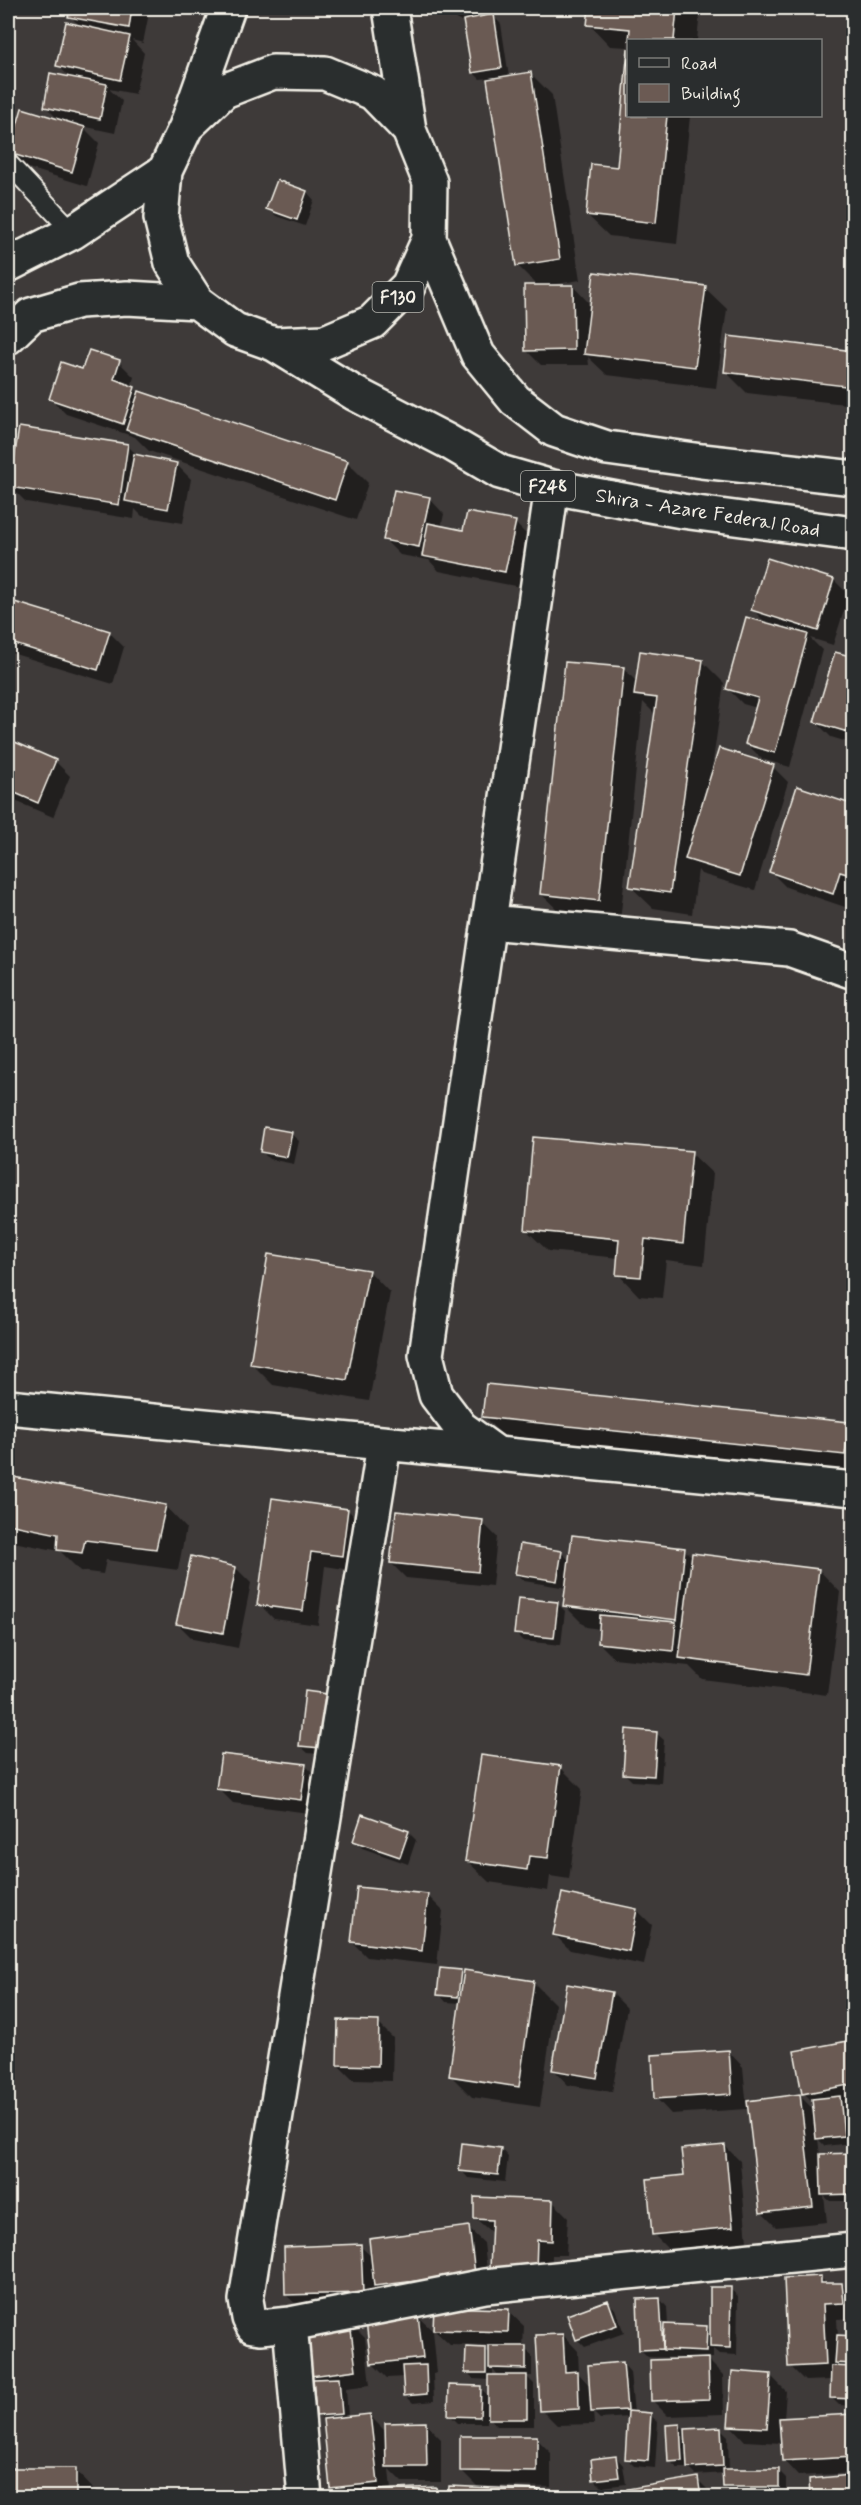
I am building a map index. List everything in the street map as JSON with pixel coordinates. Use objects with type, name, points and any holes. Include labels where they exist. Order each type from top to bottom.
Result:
[{"type":"street","name":"F130","points":[[228,8],[186,127],[165,171],[161,218],[172,263],[197,303],[235,330],[254,339],[274,344],[325,342],[372,322],[408,286],[429,239],[430,182],[409,130],[390,8]]},
{"type":"street","name":"F130","points":[[186,127],[224,91],[273,72],[325,73],[372,93],[409,130]]},
{"type":"street","points":[[8,265],[73,232],[165,171]]},
{"type":"street","points":[[429,239],[478,355],[515,400],[554,430],[607,448],[854,478]]},
{"type":"street","points":[[8,337],[31,315],[79,301],[127,298],[197,303]]},
{"type":"street","name":"Shira - Azare Federal Road","points":[[274,344],[354,393],[447,441],[500,472],[552,487],[682,511],[854,534]]},
{"type":"street","points":[[497,1454],[461,1428],[436,1395],[426,1354],[552,487]]},
{"type":"street","points":[[489,922],[789,949],[854,972]]},
{"type":"street","points":[[8,1407],[854,1489]]},
{"type":"street","points":[[384,1445],[246,2300],[253,2326],[290,2324],[485,2286],[854,2250]]},
{"type":"street","points":[[290,2324],[305,2498]]},
{"type":"lane","points":[[8,163],[73,232]]},
{"type":"building","points":[[70,8],[132,8],[129,28],[68,17]]},
{"type":"building","points":[[449,8],[489,8],[450,14]]},
{"type":"building","points":[[589,8],[677,8],[674,39],[629,39],[630,29],[587,25]]},
{"type":"building","points":[[494,14],[502,68],[472,73],[463,20]]},
{"type":"building","points":[[66,22],[130,36],[120,80],[56,66]]},
{"type":"building","points":[[627,59],[627,117],[667,117],[656,223],[586,215],[591,164],[617,167]]},
{"type":"building","points":[[531,72],[560,259],[516,266],[487,79]]},
{"type":"building","points":[[50,73],[107,84],[100,119],[44,107]]},
{"type":"building","points":[[22,108],[85,127],[72,172],[9,153]]},
{"type":"building","points":[[277,180],[307,191],[297,220],[266,209]]},
{"type":"building","points":[[594,272],[706,286],[695,367],[584,354]]},
{"type":"building","points":[[524,285],[573,285],[574,350],[525,351]]},
{"type":"building","points":[[728,336],[854,351],[854,387],[724,372]]},
{"type":"building","points":[[89,350],[120,360],[114,379],[135,387],[123,424],[49,399],[61,362],[82,369]]},
{"type":"building","points":[[139,391],[348,461],[335,500],[126,430]]},
{"type":"building","points":[[19,427],[128,444],[119,505],[10,487]]},
{"type":"building","points":[[134,454],[177,463],[168,509],[125,501]]},
{"type":"building","points":[[394,490],[430,497],[419,547],[383,540]]},
{"type":"building","points":[[467,512],[516,521],[505,572],[422,556],[428,523],[463,530]]},
{"type":"building","points":[[767,558],[834,579],[818,631],[751,610]]},
{"type":"building","points":[[8,600],[110,631],[98,670],[8,642]]},
{"type":"building","points":[[746,617],[808,634],[775,753],[745,744],[758,698],[726,689]]},
{"type":"building","points":[[640,651],[703,660],[670,893],[629,887],[657,698],[634,695]]},
{"type":"building","points":[[835,652],[854,657],[854,734],[814,722]]},
{"type":"building","points":[[565,662],[624,667],[599,901],[540,894]]},
{"type":"building","points":[[8,739],[56,760],[38,803],[8,790]]},
{"type":"building","points":[[719,748],[774,765],[740,876],[685,859]]},
{"type":"building","points":[[797,786],[854,805],[854,856],[847,874],[840,872],[833,894],[769,872]]},
{"type":"building","points":[[264,1127],[292,1132],[287,1157],[260,1152]]},
{"type":"building","points":[[533,1137],[692,1151],[683,1244],[645,1239],[641,1277],[616,1275],[619,1239],[525,1230]]},
{"type":"building","points":[[268,1254],[369,1270],[347,1380],[250,1364]]},
{"type":"building","points":[[486,1384],[849,1422],[845,1455],[482,1417]]},
{"type":"building","points":[[8,1476],[166,1505],[156,1549],[85,1540],[82,1553],[57,1550],[58,1534],[8,1524]]},
{"type":"building","points":[[272,1498],[348,1509],[342,1556],[311,1552],[303,1611],[257,1605]]},
{"type":"building","points":[[396,1511],[483,1520],[478,1572],[390,1563]]},
{"type":"building","points":[[572,1535],[685,1548],[677,1620],[563,1606]]},
{"type":"building","points":[[520,1544],[562,1551],[557,1581],[515,1574]]},
{"type":"building","points":[[692,1553],[819,1569],[806,1675],[679,1658]]},
{"type":"building","points":[[191,1556],[236,1567],[223,1633],[176,1624]]},
{"type":"building","points":[[518,1598],[558,1602],[554,1638],[514,1634]]},
{"type":"building","points":[[600,1615],[676,1622],[673,1651],[598,1643]]},
{"type":"building","points":[[305,1691],[327,1694],[321,1748],[299,1746]]},
{"type":"building","points":[[626,1729],[657,1732],[654,1776],[623,1774]]},
{"type":"building","points":[[221,1754],[306,1764],[301,1800],[216,1789]]},
{"type":"building","points":[[481,1755],[561,1766],[548,1858],[529,1856],[527,1870],[465,1861]]},
{"type":"building","points":[[362,1814],[409,1831],[400,1857],[353,1841]]},
{"type":"building","points":[[357,1887],[428,1894],[422,1951],[351,1942]]},
{"type":"building","points":[[562,1893],[637,1909],[629,1951],[553,1935]]},
{"type":"building","points":[[440,1968],[461,1970],[458,1997],[437,1995]]},
{"type":"building","points":[[464,1970],[534,1981],[519,2087],[449,2076]]},
{"type":"building","points":[[567,1984],[612,1992],[597,2078],[552,2070]]},
{"type":"building","points":[[338,2020],[379,2021],[378,2066],[337,2065]]},
{"type":"building","points":[[848,2041],[854,2084],[802,2094],[794,2051]]},
{"type":"building","points":[[729,2050],[732,2094],[654,2099],[652,2055]]},
{"type":"building","points":[[800,2094],[813,2207],[760,2213],[747,2101]]},
{"type":"building","points":[[840,2096],[844,2136],[816,2139],[812,2099]]},
{"type":"building","points":[[462,2143],[501,2148],[498,2175],[459,2171]]},
{"type":"building","points":[[725,2145],[733,2227],[652,2235],[647,2179],[684,2175],[681,2149]]},
{"type":"building","points":[[854,2153],[854,2194],[821,2195],[820,2154]]},
{"type":"building","points":[[474,2197],[553,2200],[552,2241],[537,2240],[536,2271],[490,2269],[492,2220],[474,2219]]},
{"type":"building","points":[[469,2226],[475,2274],[374,2286],[369,2239]]},
{"type":"building","points":[[361,2244],[363,2293],[285,2295],[284,2247]]},
{"type":"building","points":[[850,2266],[854,2266],[854,2299],[849,2299]]},
{"type":"building","points":[[821,2276],[821,2283],[842,2283],[844,2303],[823,2304],[826,2365],[788,2367],[784,2278]]},
{"type":"building","points":[[710,2287],[731,2287],[730,2348],[710,2347]]},
{"type":"building","points":[[660,2298],[663,2349],[639,2350],[637,2299]]},
{"type":"building","points":[[608,2300],[617,2325],[576,2340],[567,2315]]},
{"type":"building","points":[[434,2307],[509,2309],[508,2332],[433,2330]]},
{"type":"building","points":[[418,2315],[423,2358],[371,2364],[366,2321]]},
{"type":"building","points":[[350,2322],[356,2370],[311,2376],[305,2327]]},
{"type":"building","points":[[664,2324],[707,2326],[706,2352],[663,2350]]},
{"type":"building","points":[[563,2334],[565,2372],[578,2371],[579,2409],[540,2411],[536,2335]]},
{"type":"building","points":[[837,2335],[854,2336],[854,2364],[835,2363]]},
{"type":"building","points":[[489,2346],[526,2346],[526,2369],[489,2368]]},
{"type":"building","points":[[466,2347],[486,2348],[486,2373],[465,2373]]},
{"type":"building","points":[[708,2358],[709,2399],[651,2401],[650,2360]]},
{"type":"building","points":[[623,2362],[627,2410],[591,2412],[588,2365]]},
{"type":"building","points":[[426,2365],[427,2394],[404,2396],[402,2366]]},
{"type":"building","points":[[831,2366],[854,2367],[854,2399],[830,2398]]},
{"type":"building","points":[[732,2371],[771,2374],[767,2428],[728,2426]]},
{"type":"building","points":[[488,2375],[527,2375],[527,2419],[488,2419]]},
{"type":"building","points":[[339,2378],[342,2414],[316,2416],[313,2379]]},
{"type":"building","points":[[449,2385],[481,2386],[480,2417],[448,2416]]},
{"type":"building","points":[[628,2411],[651,2413],[648,2461],[625,2459]]},
{"type":"building","points":[[370,2414],[378,2483],[330,2488],[323,2419]]},
{"type":"building","points":[[854,2414],[854,2457],[782,2461],[779,2418]]},
{"type":"building","points":[[426,2422],[427,2467],[386,2467],[385,2423]]},
{"type":"building","points":[[680,2424],[682,2461],[668,2462],[666,2425]]},
{"type":"building","points":[[721,2427],[723,2466],[687,2468],[685,2429]]},
{"type":"building","points":[[460,2436],[537,2436],[537,2472],[460,2471]]},
{"type":"building","points":[[616,2456],[619,2477],[593,2480],[591,2459]]},
{"type":"building","points":[[8,2468],[76,2468],[76,2498],[8,2498]]},
{"type":"building","points":[[722,2469],[779,2469],[779,2487],[723,2487]]},
{"type":"building","points":[[851,2475],[853,2498],[810,2498],[809,2479]]},
{"type":"building","points":[[698,2477],[701,2498],[628,2498],[627,2489]]},
{"type":"building","points":[[449,2486],[539,2490],[538,2498],[448,2498]]},
{"type":"building","points":[[436,2487],[437,2498],[338,2498],[337,2492]]},
{"type":"building","points":[[617,2490],[618,2498],[547,2498],[547,2496]]}]
